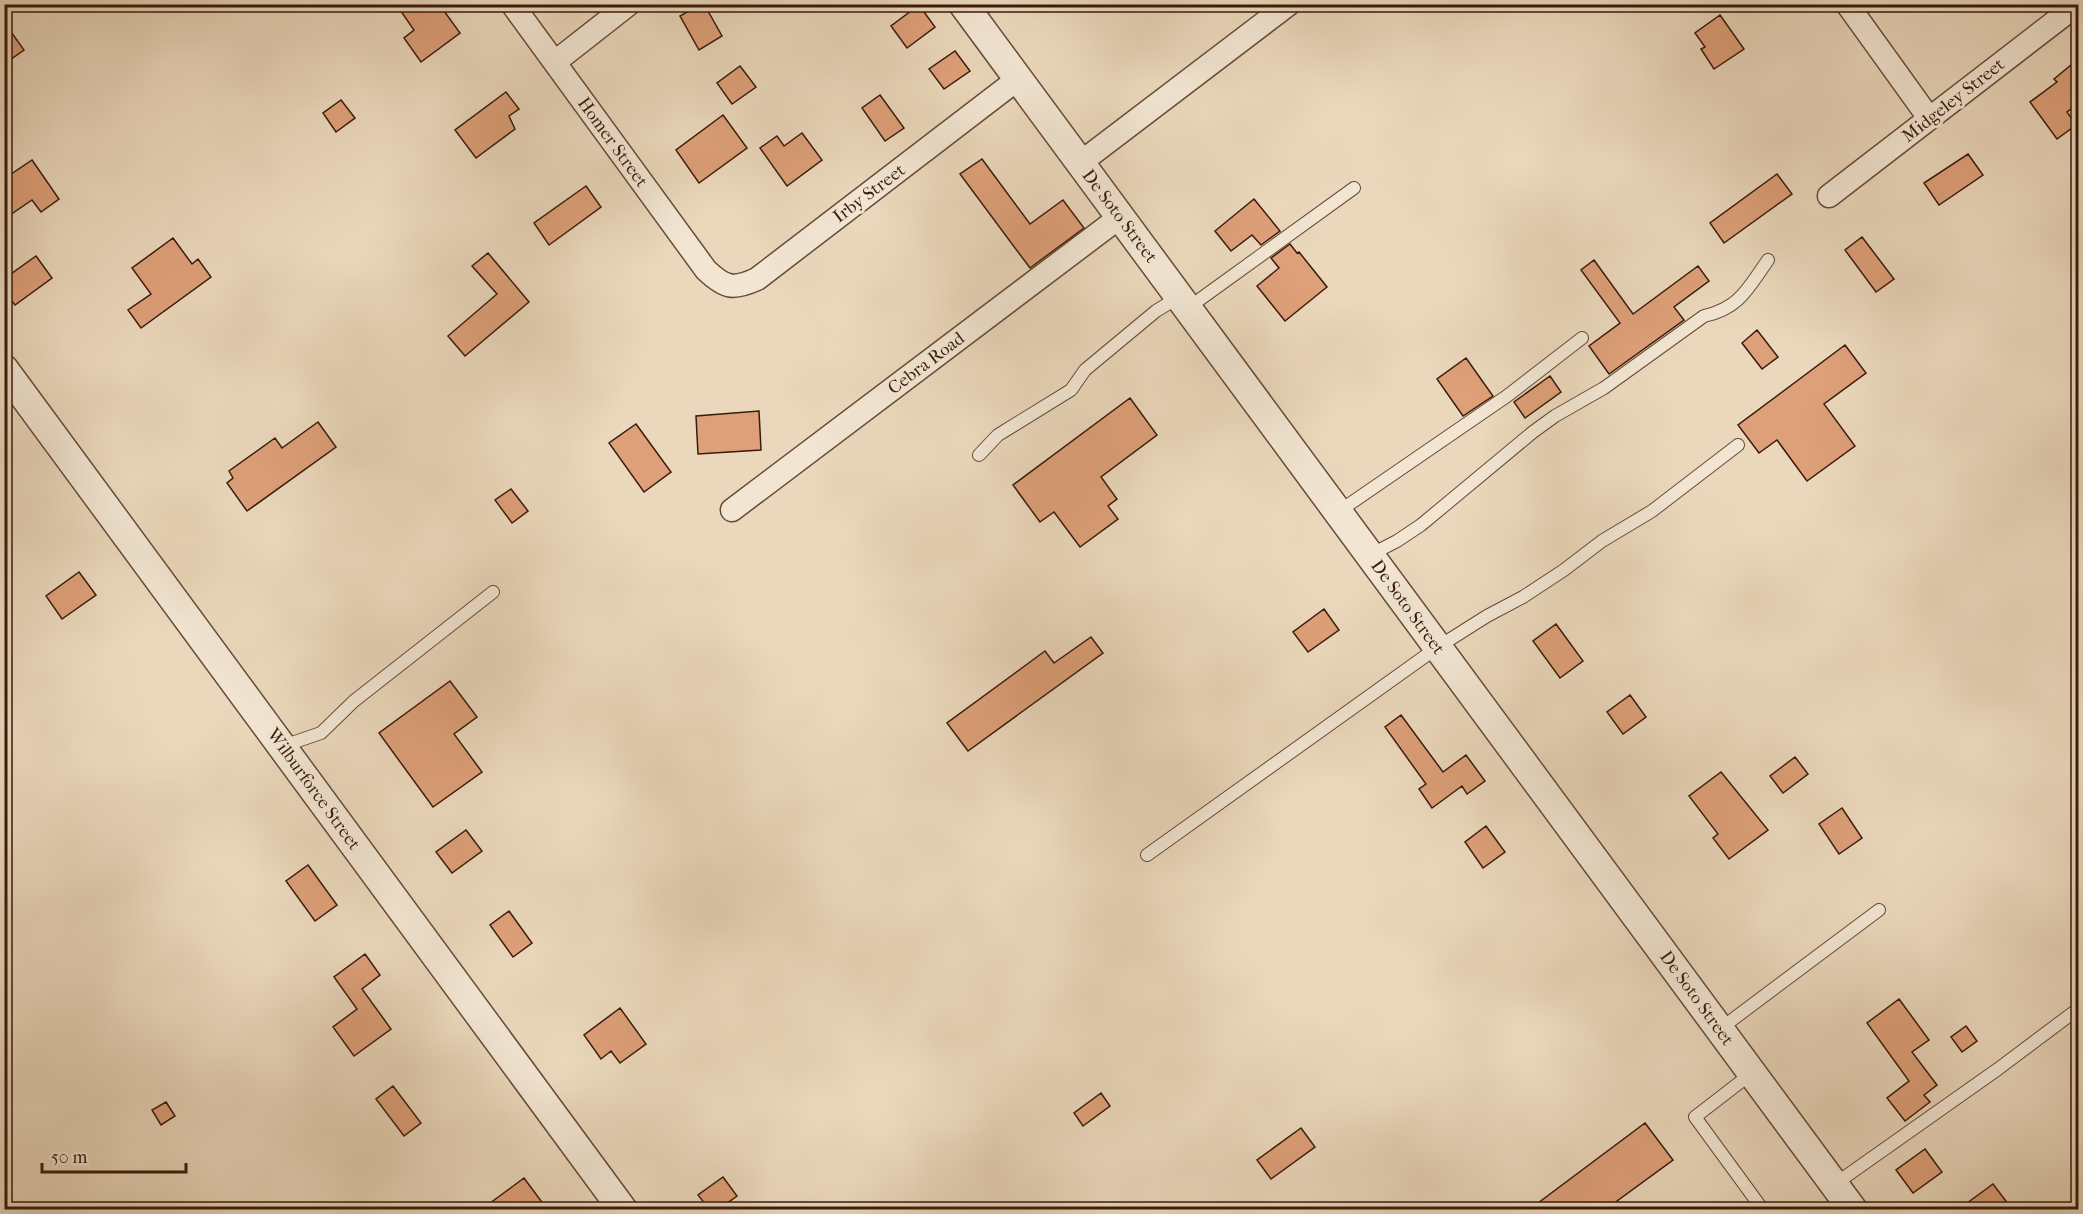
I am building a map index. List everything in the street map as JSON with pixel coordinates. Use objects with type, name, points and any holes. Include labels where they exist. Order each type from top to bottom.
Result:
[{"type":"street","name":"Homer Street","points":[[512,4],[714,278]]},
{"type":"street","points":[[555,63],[629,4]]},
{"type":"street","name":"De Soto Street","points":[[963,4],[1853,1209]]},
{"type":"street","points":[[1080,163],[1289,4]]},
{"type":"street","points":[[1847,4],[1929,118]]},
{"type":"street","name":"Midgeley Street","points":[[1829,196],[2078,4]]},
{"type":"street","name":"Irby Street","points":[[714,278],[729,287],[744,285],[757,279],[1018,79]]},
{"type":"street","name":"Cebra Road","points":[[732,510],[1120,217]]},
{"type":"street","name":"Wilburforce Street","points":[[4,369],[623,1209]]},
{"type":"lane","points":[[979,455],[998,435],[1071,390],[1085,370],[1156,311],[1184,302],[1354,188]]},
{"type":"lane","points":[[1370,555],[1421,525],[1555,416],[1604,388],[1704,316],[1717,313],[1741,299],[1768,260]]},
{"type":"lane","points":[[1338,512],[1507,396],[1582,338]]},
{"type":"lane","points":[[1147,855],[1438,647],[1487,616],[1523,597],[1602,541],[1652,511],[1738,445]]},
{"type":"lane","points":[[283,746],[321,734],[354,701],[493,592]]},
{"type":"lane","points":[[1720,1029],[1879,910]]},
{"type":"lane","points":[[1835,1184],[2079,1009]]},
{"type":"lane","points":[[1752,1073],[1695,1118],[1763,1209]]},
{"type":"building","points":[[396,4],[439,4],[460,33],[421,62],[404,38],[414,30]]},
{"type":"building","points":[[704,4],[722,36],[699,50],[680,16]]},
{"type":"building","points":[[919,5],[935,27],[907,48],[891,26]]},
{"type":"building","points":[[1720,15],[1744,49],[1714,69],[1701,49],[1705,47],[1695,33]]},
{"type":"building","points":[[4,22],[24,50],[4,64]]},
{"type":"building","points":[[955,51],[970,71],[944,89],[929,69]]},
{"type":"building","points":[[2071,65],[2079,74],[2079,103],[2067,112],[2076,125],[2057,139],[2030,102],[2057,82],[2054,79]]},
{"type":"building","points":[[740,66],[756,87],[732,104],[717,83]]},
{"type":"building","points":[[506,92],[519,109],[509,116],[515,129],[476,158],[455,130]]},
{"type":"building","points":[[880,95],[904,128],[885,141],[862,108]]},
{"type":"building","points":[[341,100],[355,118],[336,132],[323,113]]},
{"type":"building","points":[[723,115],[747,148],[699,183],[676,150]]},
{"type":"building","points":[[802,133],[822,160],[787,186],[760,148],[777,136],[784,146]]},
{"type":"building","points":[[1968,154],[1983,175],[1939,205],[1924,183]]},
{"type":"building","points":[[982,159],[1030,224],[1063,200],[1084,228],[1030,268],[960,174]]},
{"type":"building","points":[[32,160],[59,199],[41,212],[32,200],[4,219],[4,179]]},
{"type":"building","points":[[1777,174],[1792,194],[1724,243],[1710,223]]},
{"type":"building","points":[[586,186],[601,207],[549,245],[534,223]]},
{"type":"building","points":[[1254,199],[1280,231],[1261,245],[1252,235],[1231,251],[1215,231]]},
{"type":"building","points":[[1862,237],[1894,279],[1876,292],[1845,250]]},
{"type":"building","points":[[173,238],[192,264],[198,259],[211,277],[141,328],[128,310],[151,294],[132,268]]},
{"type":"building","points":[[1290,244],[1327,287],[1285,321],[1257,286],[1279,268],[1271,258]]},
{"type":"building","points":[[488,253],[529,302],[465,356],[448,336],[497,294],[472,266]]},
{"type":"building","points":[[36,256],[52,278],[15,305],[4,291],[4,279]]},
{"type":"building","points":[[1594,260],[1633,314],[1698,266],[1709,281],[1674,307],[1684,320],[1609,374],[1589,346],[1620,323],[1581,270]]},
{"type":"building","points":[[1757,330],[1778,357],[1762,369],[1742,343]]},
{"type":"building","points":[[1845,345],[1866,373],[1824,404],[1855,446],[1807,481],[1777,440],[1759,453],[1738,425]]},
{"type":"building","points":[[1466,358],[1493,396],[1463,416],[1437,379]]},
{"type":"building","points":[[1550,376],[1561,392],[1525,418],[1514,402]]},
{"type":"building","points":[[1130,398],[1157,435],[1101,477],[1117,499],[1108,506],[1118,519],[1080,547],[1054,512],[1040,522],[1013,485]]},
{"type":"building","points":[[759,411],[761,450],[698,454],[696,416]]},
{"type":"building","points":[[318,422],[336,447],[247,511],[227,483],[233,478],[229,471],[275,438],[282,448]]},
{"type":"building","points":[[636,424],[671,472],[644,492],[609,443]]},
{"type":"building","points":[[511,489],[528,511],[512,523],[495,500]]},
{"type":"building","points":[[79,572],[96,595],[62,619],[46,596]]},
{"type":"building","points":[[1324,609],[1339,630],[1308,652],[1293,632]]},
{"type":"building","points":[[1556,624],[1583,661],[1560,678],[1533,641]]},
{"type":"building","points":[[1091,637],[1103,653],[968,751],[947,723],[1045,651],[1054,663]]},
{"type":"building","points":[[450,681],[477,717],[454,734],[482,772],[433,807],[379,733]]},
{"type":"building","points":[[1630,695],[1646,717],[1623,734],[1607,712]]},
{"type":"building","points":[[1401,715],[1443,772],[1466,755],[1485,781],[1467,794],[1462,786],[1432,808],[1419,789],[1426,784],[1385,727]]},
{"type":"building","points":[[1795,757],[1808,774],[1783,793],[1770,776]]},
{"type":"building","points":[[1721,772],[1768,830],[1729,859],[1713,838],[1718,834],[1689,796]]},
{"type":"building","points":[[1842,808],[1862,838],[1839,854],[1819,824]]},
{"type":"building","points":[[1486,826],[1505,852],[1483,868],[1465,842]]},
{"type":"building","points":[[466,830],[482,851],[452,873],[436,852]]},
{"type":"building","points":[[308,865],[337,905],[315,921],[286,881]]},
{"type":"building","points":[[509,911],[532,943],[513,957],[490,925]]},
{"type":"building","points":[[365,954],[380,975],[362,989],[391,1029],[354,1056],[333,1027],[357,1009],[334,977]]},
{"type":"building","points":[[1899,999],[1929,1040],[1912,1052],[1937,1085],[1924,1095],[1930,1102],[1905,1121],[1887,1098],[1909,1081],[1867,1023]]},
{"type":"building","points":[[620,1008],[646,1044],[620,1063],[611,1051],[601,1059],[584,1035]]},
{"type":"building","points":[[1966,1026],[1977,1041],[1962,1052],[1951,1037]]},
{"type":"building","points":[[393,1086],[421,1123],[404,1136],[376,1099]]},
{"type":"building","points":[[1101,1093],[1110,1106],[1083,1126],[1074,1113]]},
{"type":"building","points":[[166,1102],[175,1116],[161,1125],[152,1110]]},
{"type":"building","points":[[1645,1123],[1673,1160],[1606,1209],[1530,1209]]},
{"type":"building","points":[[1301,1128],[1315,1147],[1271,1179],[1257,1160]]},
{"type":"building","points":[[1925,1149],[1942,1172],[1913,1193],[1896,1170]]},
{"type":"building","points":[[723,1177],[737,1196],[719,1209],[709,1209],[698,1195]]},
{"type":"building","points":[[524,1178],[547,1209],[482,1209]]},
{"type":"building","points":[[1993,1184],[2012,1209],[1959,1209]]}]
